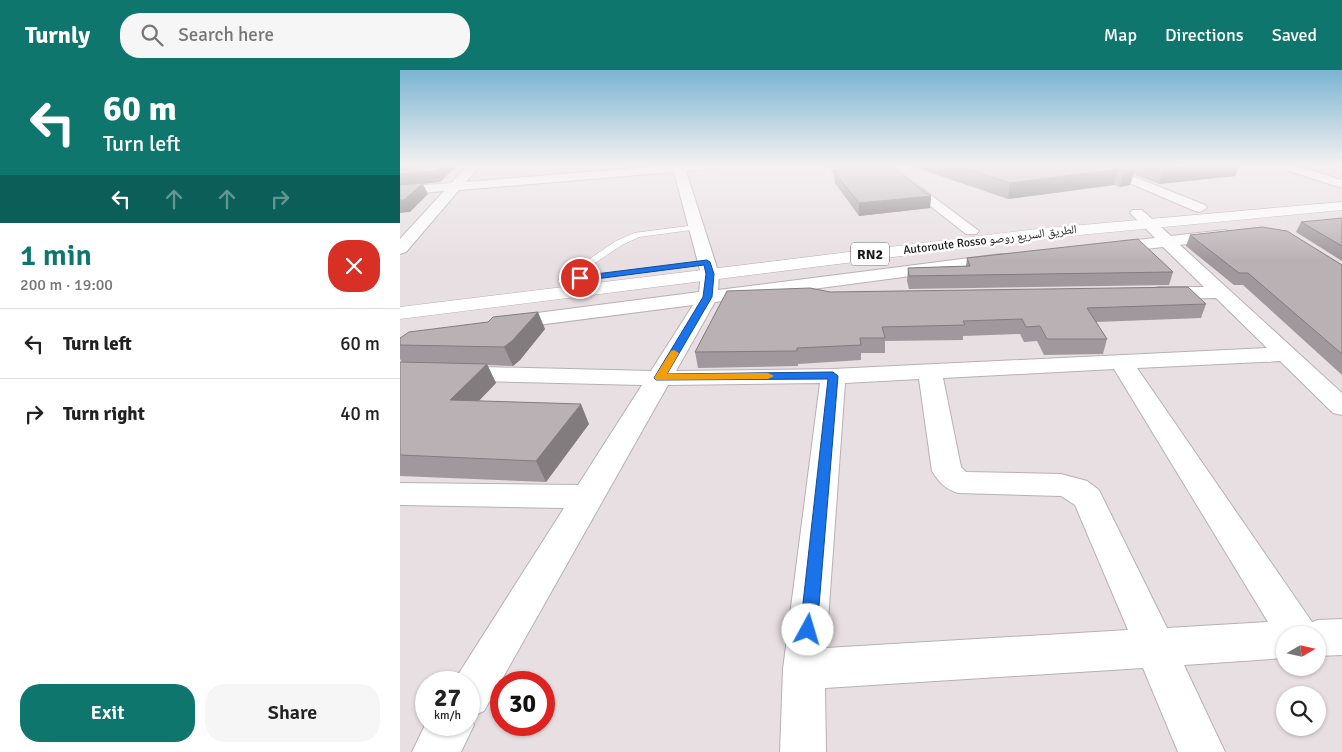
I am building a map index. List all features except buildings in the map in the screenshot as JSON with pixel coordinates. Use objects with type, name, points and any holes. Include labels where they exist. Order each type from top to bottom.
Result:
[{"type":"highway","name":"Autoroute Rosso الطريق السريع روصو","points":[[400,313],[708,278],[1028,235],[1200,208],[1342,198]]},
{"type":"highway","name":"Autoroute Rosso الطريق السريع روصو","points":[[400,301],[562,281],[708,278],[971,231],[1141,217],[1342,206]]},
{"type":"street","points":[[400,249],[446,197]]},
{"type":"street","points":[[480,678],[660,378],[708,278],[688,197]]},
{"type":"street","points":[[926,197],[971,231]]},
{"type":"street","points":[[1173,197],[1200,208]]},
{"type":"street","points":[[1141,217],[1342,407]]},
{"type":"street","points":[[1098,249],[1242,232]]},
{"type":"street","points":[[489,325],[708,278],[804,284],[1019,258]]},
{"type":"street","points":[[804,284],[808,291],[814,295],[840,298]]},
{"type":"street","points":[[1142,294],[1220,292]]},
{"type":"street","points":[[400,372],[660,378],[833,376],[1286,354]]},
{"type":"street","points":[[1121,362],[1292,626]]},
{"type":"street","points":[[930,370],[947,471],[958,482],[1061,485],[1076,489],[1088,498],[1202,752]]},
{"type":"street","points":[[803,752],[804,670],[833,376]]},
{"type":"street","points":[[400,494],[588,497]]},
{"type":"street","points":[[1326,638],[1342,637]]},
{"type":"street","points":[[804,670],[1276,641]]},
{"type":"street","points":[[435,752],[444,736]]},
{"type":"lane","points":[[562,281],[619,243],[637,236],[696,227]]},
{"type":"slow traffic","points":[[674,353],[660,378],[768,376]]},
{"type":"route","points":[[580,278],[707,262],[710,274],[708,297],[660,378],[833,376],[808,630]]}]
